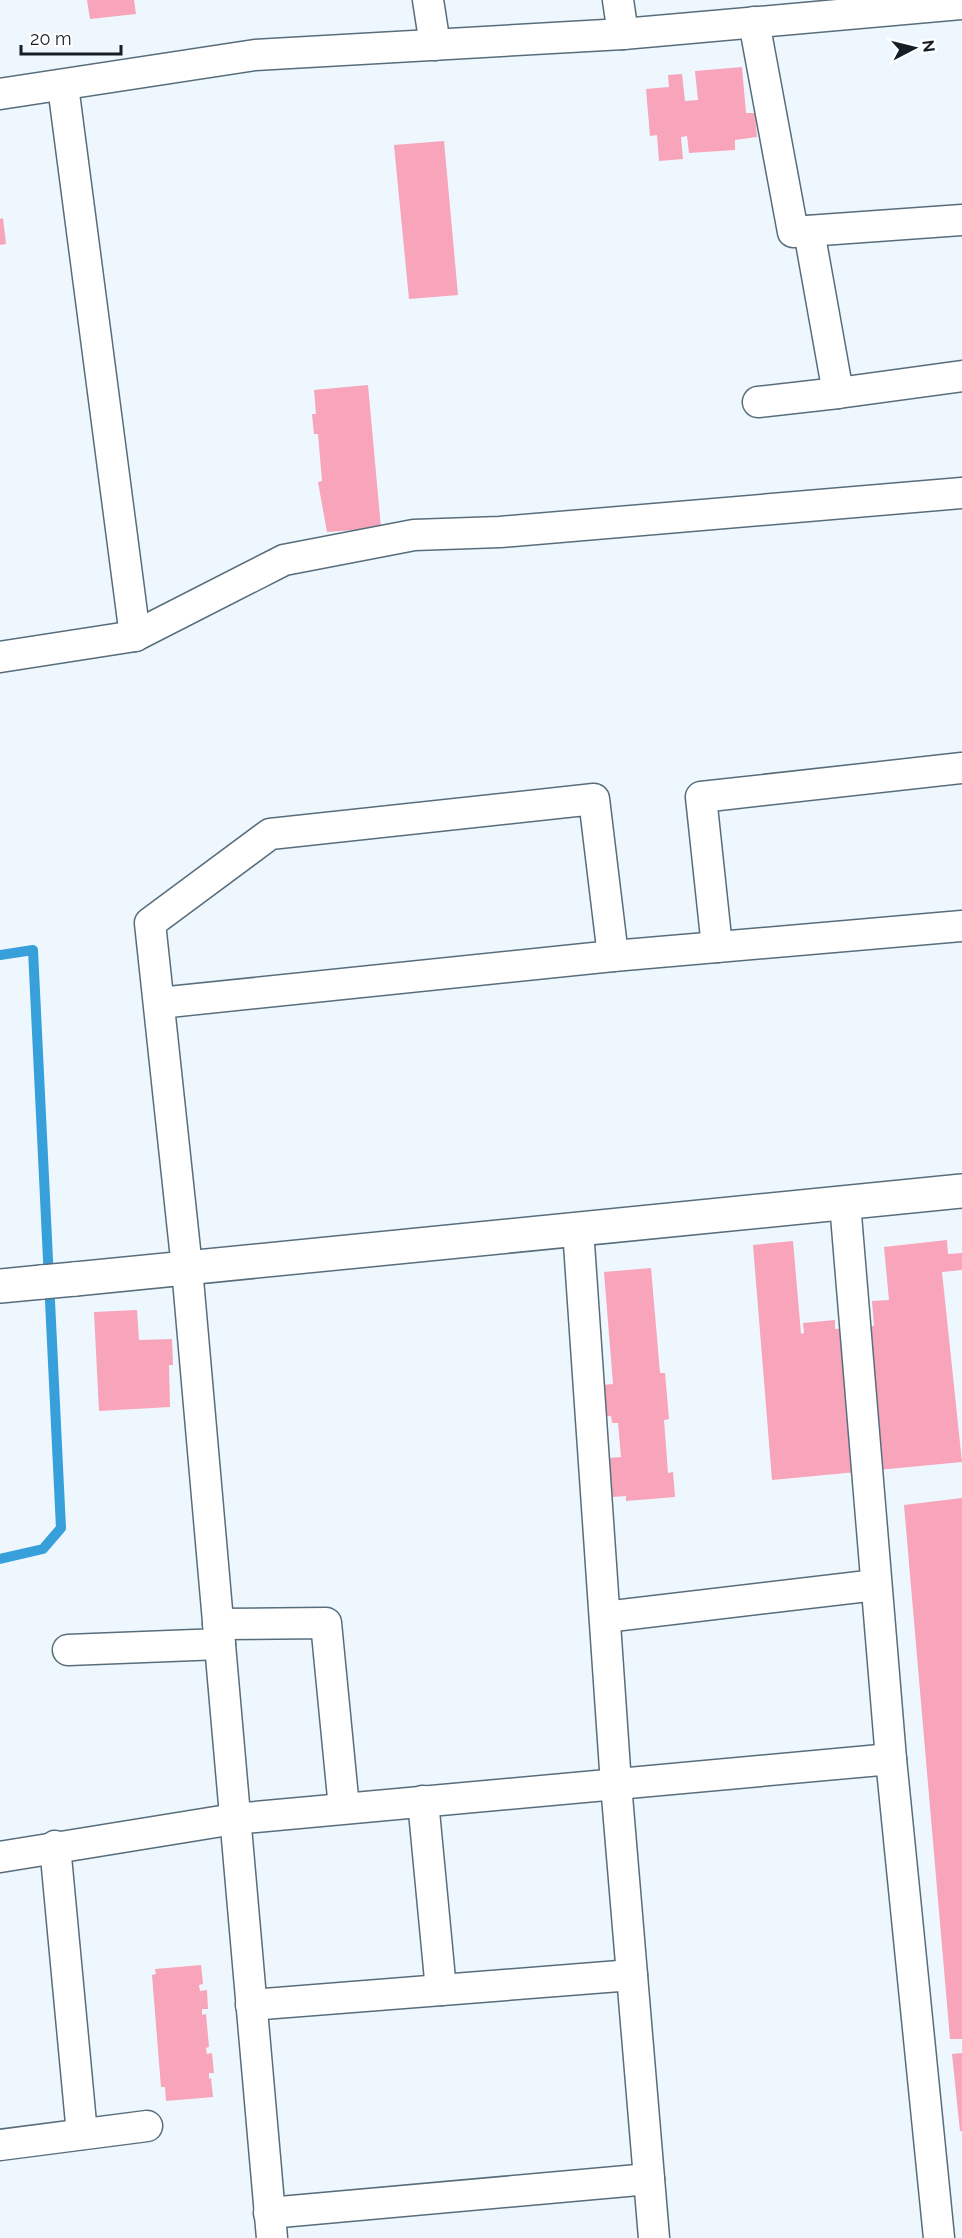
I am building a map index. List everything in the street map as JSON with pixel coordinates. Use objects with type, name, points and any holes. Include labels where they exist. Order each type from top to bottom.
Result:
[{"type":"street","points":[[428,0],[435,45]]},
{"type":"street","points":[[618,0],[623,34]]},
{"type":"street","points":[[0,94],[255,55],[623,34],[737,16],[962,4]]},
{"type":"street","points":[[737,16],[793,232],[962,220]]},
{"type":"street","points":[[63,86],[135,636]]},
{"type":"street","points":[[809,231],[838,393]]},
{"type":"street","points":[[758,402],[962,376]]},
{"type":"street","points":[[0,657],[135,636],[284,560],[414,535],[512,531],[962,493]]},
{"type":"street","points":[[717,947],[700,797],[962,768]]},
{"type":"street","points":[[613,956],[594,799],[270,834],[150,923],[187,1268],[270,2225],[649,2179]]},
{"type":"street","points":[[159,1003],[613,956],[962,926]]},
{"type":"street","points":[[0,1286],[962,1191]]},
{"type":"street","points":[[844,1203],[891,1759],[939,2238]]},
{"type":"street","points":[[578,1229],[616,1784],[654,2238]]},
{"type":"street","points":[[605,1617],[876,1585]]},
{"type":"street","points":[[68,1650],[326,1623],[344,1808]]},
{"type":"street","points":[[0,1857],[55,1846],[234,1819],[891,1759]]},
{"type":"street","points":[[423,1801],[441,1990]]},
{"type":"street","points":[[55,1846],[82,2134]]},
{"type":"street","points":[[251,2005],[632,1975]]},
{"type":"street","points":[[0,2145],[147,2126]]},
{"type":"building","points":[[87,0],[134,0],[136,14],[90,19]]},
{"type":"building","points":[[742,67],[746,113],[755,113],[757,137],[735,140],[735,150],[689,153],[687,136],[681,137],[683,159],[659,161],[657,135],[650,136],[646,89],[669,87],[668,75],[682,74],[685,101],[698,100],[695,71]]},
{"type":"building","points":[[444,141],[458,295],[409,299],[394,145]]},
{"type":"building","points":[[3,218],[6,244],[0,245],[0,219]]},
{"type":"building","points":[[368,385],[381,528],[327,532],[318,482],[322,481],[318,434],[314,434],[312,414],[316,414],[314,390]]},
{"type":"building","points":[[947,1240],[948,1254],[962,1253],[962,1270],[942,1272],[962,1462],[772,1480],[753,1245],[793,1241],[801,1334],[804,1333],[803,1323],[835,1320],[835,1329],[874,1326],[872,1301],[889,1300],[884,1247]]},
{"type":"building","points":[[651,1268],[660,1373],[665,1373],[669,1419],[664,1420],[668,1473],[673,1472],[675,1497],[626,1501],[626,1496],[612,1497],[609,1458],[621,1457],[618,1423],[612,1423],[611,1416],[606,1416],[603,1385],[613,1384],[604,1272]]},
{"type":"building","points":[[137,1310],[139,1340],[172,1339],[173,1365],[169,1365],[170,1407],[99,1411],[94,1312]]},
{"type":"building","points":[[962,1498],[962,2039],[950,2039],[904,1505]]},
{"type":"building","points":[[201,1965],[203,1984],[199,1985],[200,1991],[207,1990],[208,2009],[202,2009],[202,2015],[206,2014],[209,2047],[206,2048],[207,2054],[212,2053],[214,2073],[209,2073],[209,2079],[211,2078],[213,2097],[166,2101],[165,2087],[161,2087],[152,1975],[156,1974],[155,1969]]},
{"type":"building","points":[[962,2053],[962,2131],[960,2131],[952,2054]]},
{"type":"waterway","points":[[0,955],[33,950],[61,1528],[43,1549],[0,1559]]}]
